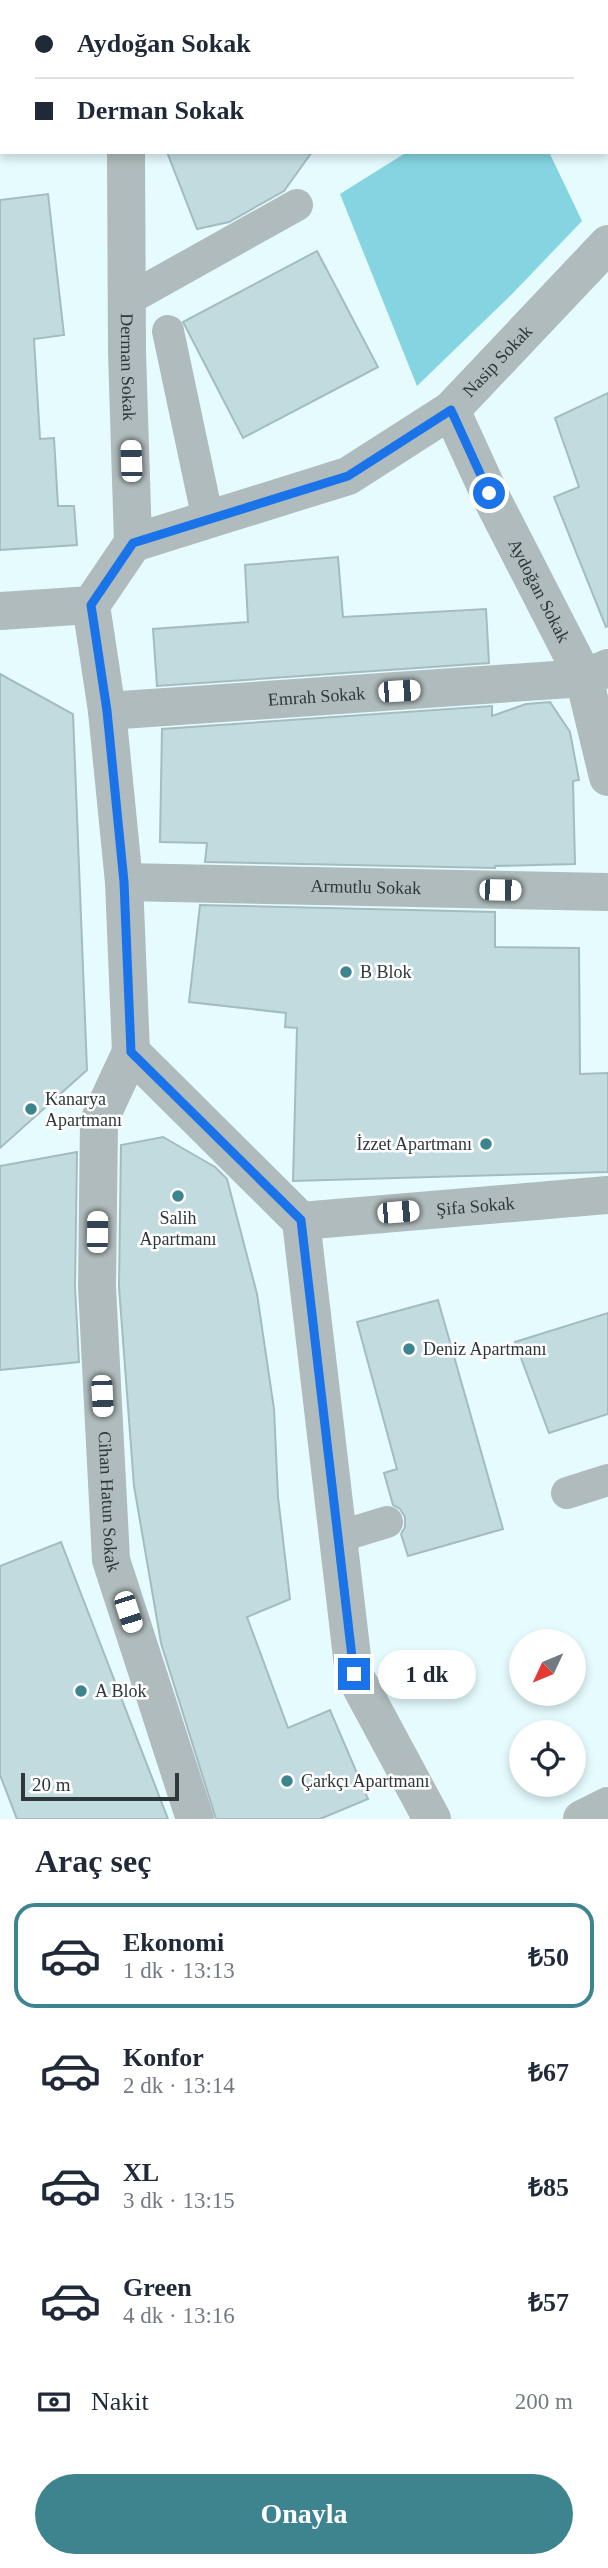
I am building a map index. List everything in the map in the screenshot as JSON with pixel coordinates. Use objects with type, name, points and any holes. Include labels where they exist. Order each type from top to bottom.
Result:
[{"type":"street","name":"Derman Sokak","points":[[126,154],[133,543]]},
{"type":"street","name":"Nasip Sokak","points":[[133,543],[348,476],[451,410],[608,244]]},
{"type":"street","name":"Aydoğan Sokak","points":[[451,410],[489,493],[596,673],[608,777]]},
{"type":"street","points":[[133,543],[91,605],[107,711],[124,882],[131,1052],[301,1220],[354,1674],[432,1819]]},
{"type":"street","points":[[0,611],[91,605]]},
{"type":"street","name":"Emrah Sokak","points":[[107,711],[596,673]]},
{"type":"street","name":"Armutlu Sokak","points":[[124,882],[608,892]]},
{"type":"street","name":"Cihan Hatun Sokak","points":[[131,1052],[99,1121],[97,1287],[111,1560],[195,1819]]},
{"type":"street","name":"Şifa Sokak","points":[[301,1220],[608,1195]]},
{"type":"street","points":[[582,1819],[608,1806]]},
{"type":"lane","points":[[127,300],[297,205]]},
{"type":"lane","points":[[168,331],[208,520]]},
{"type":"lane","points":[[567,1493],[608,1480]]},
{"type":"lane","points":[[338,1537],[387,1522]]},
{"type":"shaded area","points":[[404,154],[550,154],[582,221],[513,293],[417,386],[340,194]]},
{"type":"building","points":[[168,154],[311,154],[284,191],[229,222],[197,229]]},
{"type":"building","points":[[48,194],[64,335],[34,339],[40,439],[54,438],[58,506],[74,506],[77,545],[0,550],[0,200]]},
{"type":"building","points":[[317,251],[378,367],[243,438],[183,322]]},
{"type":"building","points":[[608,393],[606,627],[554,497],[579,487],[555,418]]},
{"type":"building","points":[[338,557],[343,617],[486,609],[489,663],[157,686],[153,629],[248,622],[245,565]]},
{"type":"building","points":[[0,674],[73,714],[87,1070],[0,1148]]},
{"type":"building","points":[[550,702],[570,732],[579,780],[573,781],[575,864],[495,868],[205,862],[207,843],[160,842],[162,729],[492,706],[492,716],[526,704]]},
{"type":"building","points":[[200,905],[495,912],[495,947],[579,948],[580,1074],[608,1073],[608,1172],[293,1181],[297,1028],[285,1027],[286,1013],[189,1002]]},
{"type":"building","points":[[163,1137],[215,1167],[227,1179],[257,1294],[274,1409],[278,1497],[290,1599],[247,1617],[288,1728],[330,1710],[368,1799],[320,1819],[216,1819],[161,1643],[134,1486],[119,1287],[121,1145]]},
{"type":"building","points":[[77,1152],[75,1287],[79,1362],[0,1370],[0,1166]]},
{"type":"building","points":[[438,1300],[503,1529],[408,1556],[401,1534],[405,1527],[405,1517],[400,1509],[393,1505],[384,1473],[397,1469],[357,1322]]},
{"type":"building","points":[[608,1313],[608,1414],[549,1433],[515,1342]]},
{"type":"building","points":[[61,1542],[168,1819],[17,1819],[0,1775],[0,1566]]},
{"type":"place","name":"B Blok","points":[[346,972]]},
{"type":"place","name":"Kanarya Apartmanı","points":[[31,1109]]},
{"type":"place","name":"İzzet Apartmanı","points":[[486,1144]]},
{"type":"place","name":"Salih Apartmanı","points":[[178,1196]]},
{"type":"place","name":"Deniz Apartmanı","points":[[409,1349]]},
{"type":"place","name":"A Blok","points":[[81,1691]]},
{"type":"place","name":"Çarkçı Apartmanı","points":[[287,1781]]},
{"type":"route","points":[[354,1674],[301,1220],[131,1052],[124,882],[107,711],[91,605],[133,543],[348,476],[451,410],[489,493]]}]
